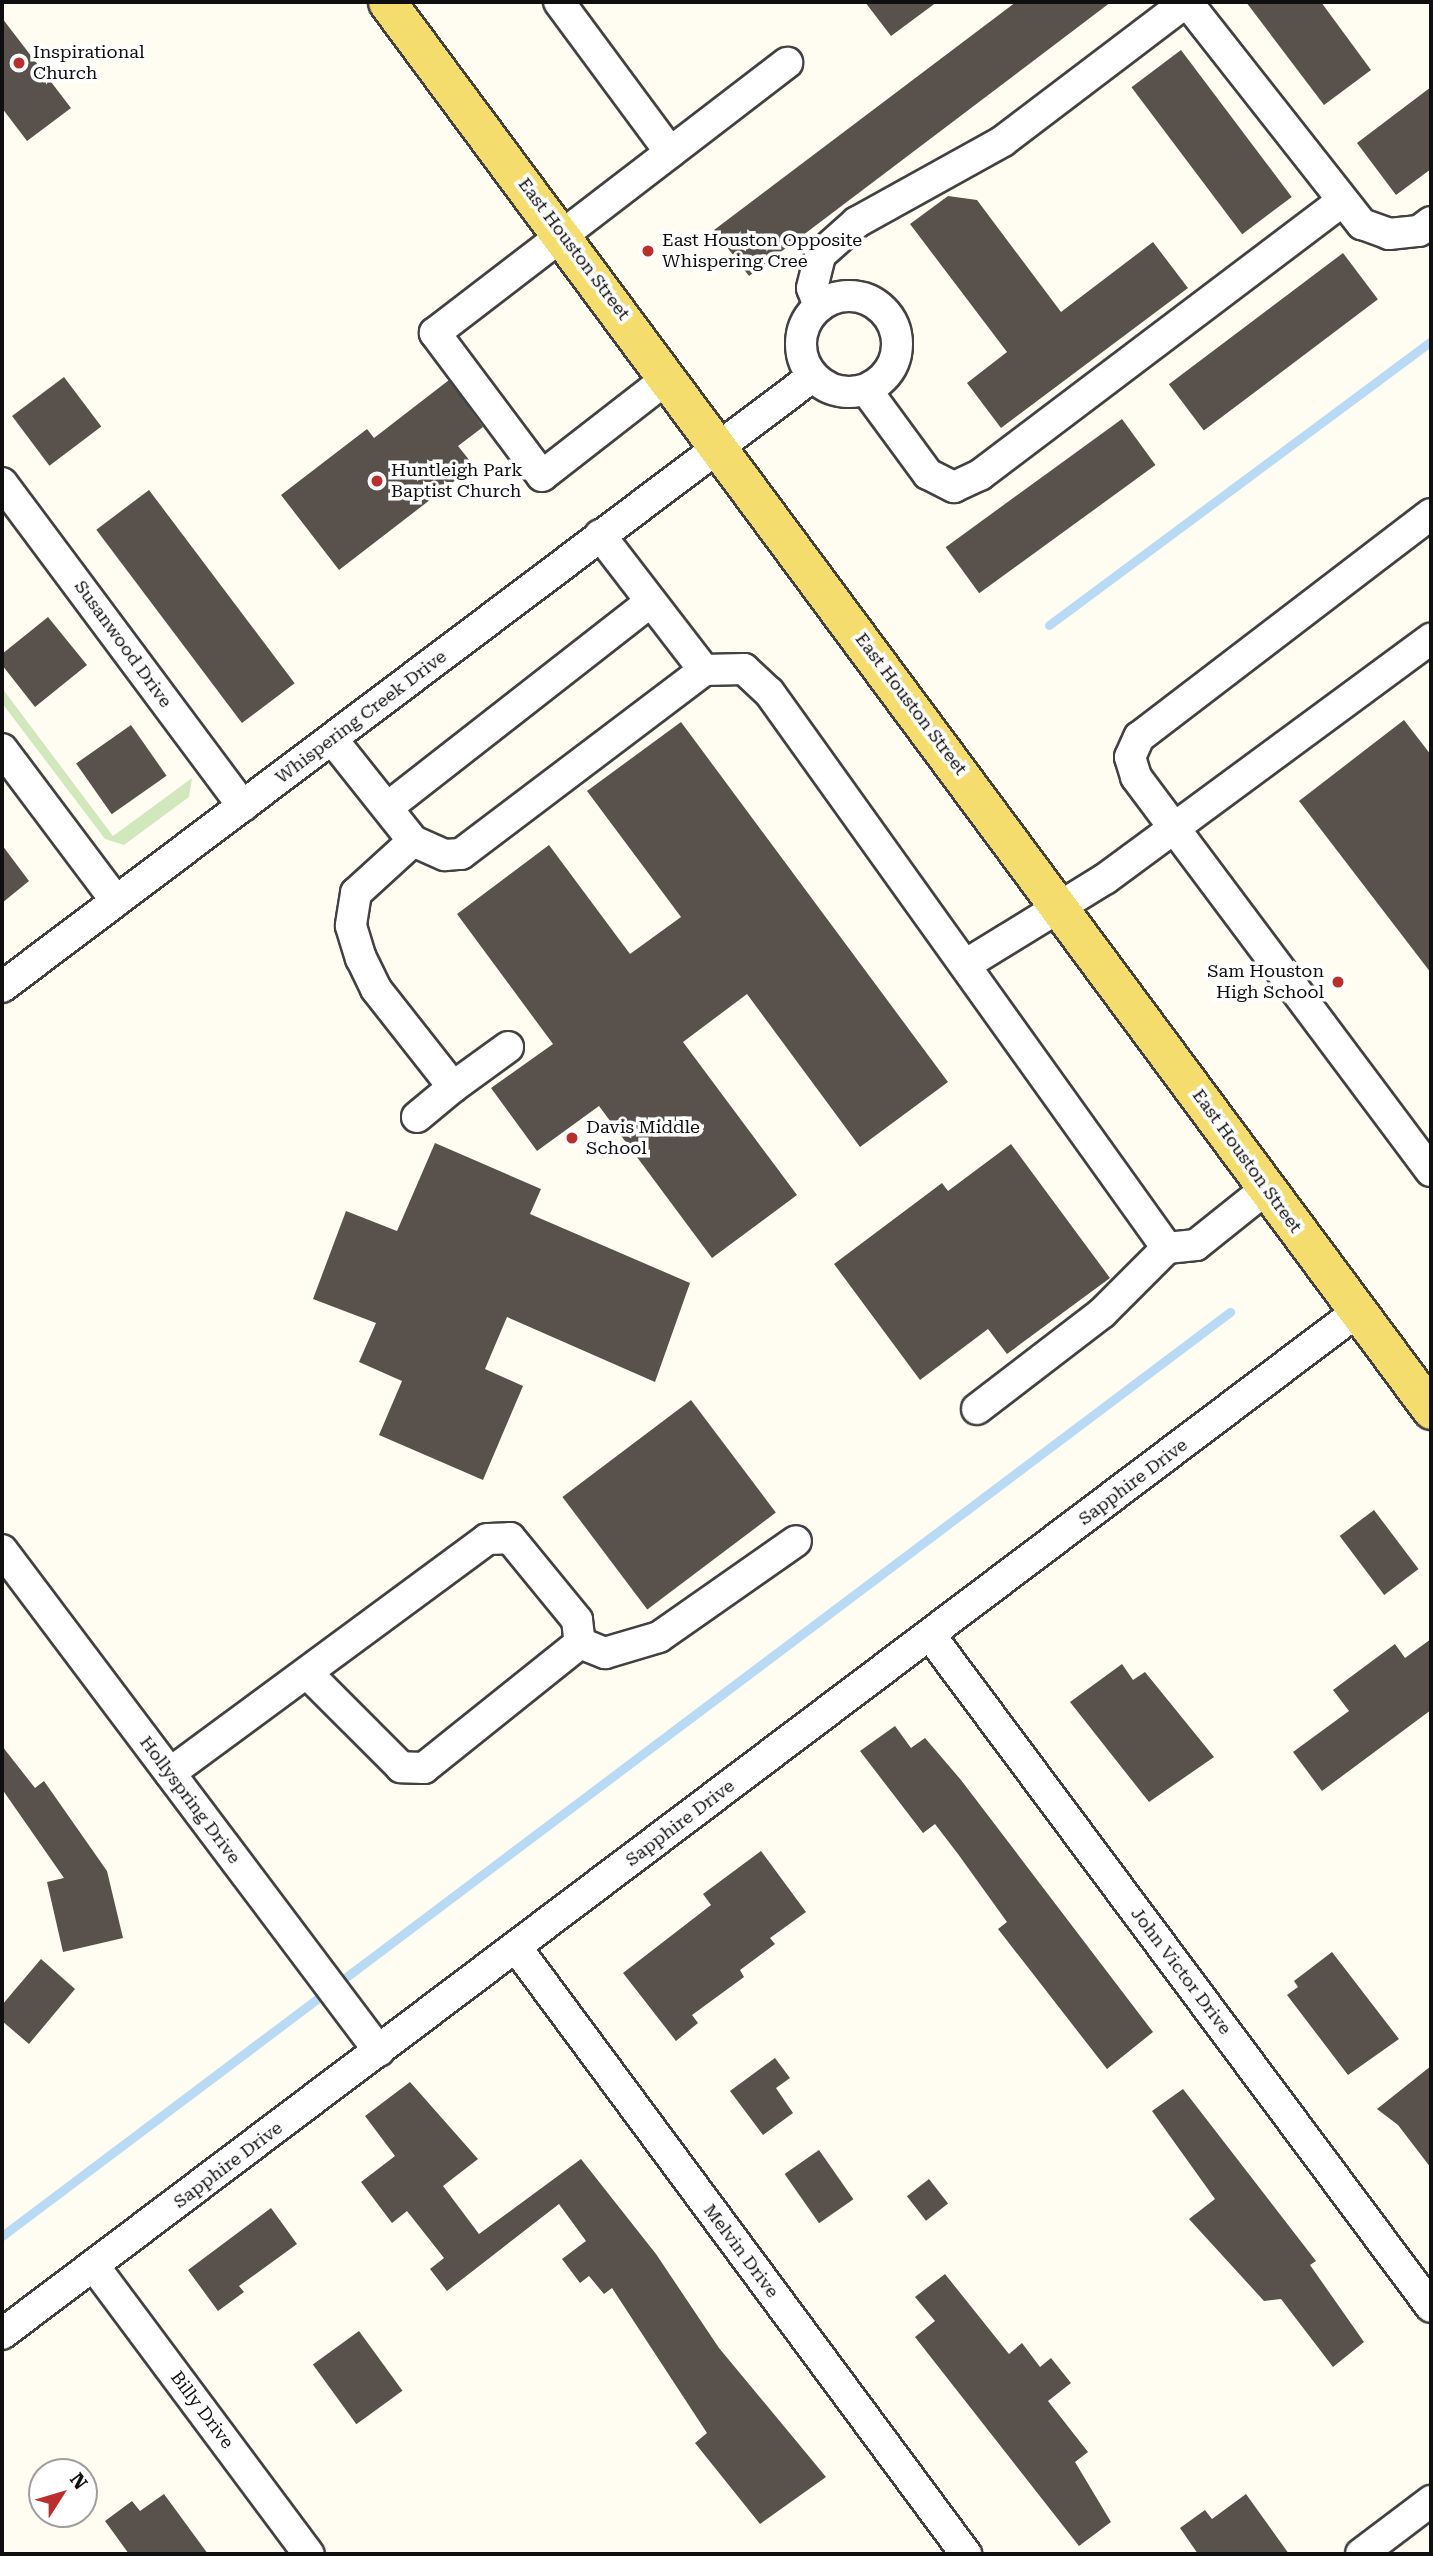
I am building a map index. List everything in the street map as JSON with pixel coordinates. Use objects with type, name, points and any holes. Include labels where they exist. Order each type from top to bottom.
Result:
[{"type":"main road","name":"East Houston Street","points":[[387,2],[719,444],[1062,907],[1266,1189],[1431,1409]]},
{"type":"street","points":[[559,2],[670,152]]},
{"type":"street","points":[[815,297],[869,299],[894,323],[896,358],[867,391],[842,393],[813,376],[804,363],[802,331],[815,297],[820,255],[857,222],[1003,141],[1187,2],[1339,203],[1362,224],[1389,234],[1419,231],[1431,222]]},
{"type":"street","points":[[669,377],[542,476],[435,333],[787,63]]},
{"type":"street","points":[[867,391],[928,474],[954,487],[980,475],[1339,203]]},
{"type":"street","name":"Whispering Creek Drive","points":[[2,988],[719,444],[813,376]]},
{"type":"street","name":"Susanwood Drive","points":[[2,483],[243,806]]},
{"type":"street","points":[[1431,514],[1139,737],[1130,757],[1136,777],[1431,1171]]},
{"type":"street","points":[[600,535],[704,670]]},
{"type":"street","points":[[388,807],[650,602]]},
{"type":"street","points":[[965,965],[1062,907],[1431,639]]},
{"type":"street","points":[[332,739],[413,841],[445,855],[461,854],[704,670],[744,669],[769,692],[1167,1248]]},
{"type":"street","points":[[2,749],[116,901]]},
{"type":"street","points":[[413,841],[356,894],[351,926],[376,989],[453,1087]]},
{"type":"street","points":[[417,1117],[453,1087],[508,1048]]},
{"type":"street","points":[[977,1409],[1102,1313],[1167,1248],[1196,1244],[1266,1189]]},
{"type":"street","name":"Sapphire Drive","points":[[2,2334],[1358,1311]]},
{"type":"street","points":[[170,1773],[308,1674],[487,1539],[510,1538],[577,1620],[580,1643]]},
{"type":"street","points":[[580,1643],[605,1653],[659,1637],[796,1541]]},
{"type":"street","name":"Hollyspring Drive","points":[[2,1550],[379,2051]]},
{"type":"street","name":"John Victor Drive","points":[[930,1635],[1431,2307]]},
{"type":"street","points":[[308,1674],[401,1767],[424,1768],[580,1643]]},
{"type":"street","name":"Melvin Drive","points":[[516,1947],[966,2554]]},
{"type":"street","name":"Billy Drive","points":[[94,2266],[309,2554]]},
{"type":"street","points":[[1361,2554],[1431,2501]]},
{"type":"green space","points":[[2,688],[113,836],[192,778],[189,797],[124,845],[105,839],[2,703]]},
{"type":"building","points":[[865,2],[937,2],[891,36]]},
{"type":"building","points":[[1016,2],[1111,2],[749,276],[714,230]]},
{"type":"building","points":[[1246,2],[1321,2],[1371,70],[1324,105]]},
{"type":"building","name":"Inspirational Church","points":[[2,18],[71,108],[27,141],[2,108]]},
{"type":"building","points":[[1181,50],[1292,197],[1242,234],[1131,87]]},
{"type":"building","points":[[1431,87],[1431,169],[1396,195],[1357,143]]},
{"type":"building","points":[[948,196],[977,200],[1061,312],[1153,242],[1188,288],[1001,428],[967,383],[1007,352],[910,224]]},
{"type":"building","points":[[1343,253],[1378,299],[1204,431],[1169,384]]},
{"type":"building","points":[[64,377],[101,427],[49,466],[12,416]]},
{"type":"building","name":"Huntleigh Park Baptist Church","points":[[449,380],[483,427],[458,446],[474,466],[339,570],[281,495],[367,429],[374,438]]},
{"type":"building","points":[[1122,419],[1156,465],[979,593],[946,547]]},
{"type":"building","points":[[149,490],[295,683],[242,723],[96,530]]},
{"type":"building","points":[[48,617],[87,665],[35,707],[2,665],[2,654]]},
{"type":"building","points":[[1404,720],[1431,755],[1431,973],[1299,801]]},
{"type":"building","points":[[681,722],[948,1082],[860,1147],[747,994],[683,1042],[797,1195],[712,1258],[599,1106],[537,1151],[491,1088],[553,1044],[457,914],[549,845],[630,954],[681,917],[587,791]]},
{"type":"building","points":[[131,725],[167,776],[112,814],[76,763]]},
{"type":"building","points":[[2,845],[29,881],[2,903]]},
{"type":"building","points":[[435,1143],[541,1189],[530,1214],[690,1283],[655,1382],[507,1317],[485,1369],[523,1386],[483,1480],[379,1435],[402,1381],[359,1362],[376,1323],[313,1299],[346,1211],[397,1231]]},
{"type":"building","points":[[1011,1144],[1110,1278],[1007,1354],[988,1329],[920,1380],[834,1264],[942,1183],[948,1191]]},
{"type":"building","points":[[691,1400],[776,1513],[647,1609],[562,1497]]},
{"type":"building","points":[[1374,1510],[1419,1569],[1384,1595],[1340,1536]]},
{"type":"building","points":[[1431,1639],[1431,1710],[1322,1791],[1293,1752],[1349,1711],[1333,1690],[1395,1644],[1405,1658]]},
{"type":"building","points":[[1122,1664],[1133,1680],[1145,1672],[1214,1757],[1149,1802],[1070,1702]]},
{"type":"building","points":[[895,1726],[911,1748],[925,1738],[961,1780],[1153,2032],[1107,2069],[998,1929],[1007,1922],[935,1824],[923,1833],[860,1751]]},
{"type":"building","points":[[2,1746],[35,1788],[44,1781],[107,1871],[123,1938],[63,1952],[47,1882],[64,1878],[2,1789]]},
{"type":"building","points":[[761,1851],[806,1912],[770,1938],[775,1944],[740,1970],[744,1977],[692,2015],[698,2023],[676,2041],[623,1973],[711,1905],[703,1894]]},
{"type":"building","points":[[1332,1952],[1399,2039],[1348,2075],[1287,1995],[1298,1987],[1294,1981]]},
{"type":"building","points":[[41,1959],[75,1989],[29,2044],[2,2021],[2,2005]]},
{"type":"building","points":[[775,2058],[790,2078],[776,2088],[793,2113],[763,2135],[730,2091]]},
{"type":"building","points":[[1431,2066],[1431,2168],[1398,2125],[1377,2109]]},
{"type":"building","points":[[410,2082],[478,2159],[443,2186],[479,2234],[581,2159],[656,2254],[719,2348],[826,2477],[760,2524],[695,2443],[707,2433],[612,2288],[604,2294],[589,2276],[580,2283],[562,2259],[586,2241],[559,2204],[447,2291],[430,2269],[444,2258],[407,2211],[392,2223],[361,2182],[395,2156],[365,2116]]},
{"type":"building","points":[[1183,2089],[1316,2261],[1310,2265],[1364,2342],[1333,2367],[1281,2299],[1264,2301],[1189,2219],[1215,2199],[1152,2111]]},
{"type":"building","points":[[819,2150],[853,2199],[819,2223],[785,2174]]},
{"type":"building","points":[[929,2179],[948,2203],[926,2221],[907,2196]]},
{"type":"building","points":[[271,2208],[297,2244],[239,2286],[244,2292],[218,2311],[188,2270]]},
{"type":"building","points":[[945,2274],[1009,2354],[1022,2343],[1040,2367],[1051,2358],[1071,2383],[1048,2401],[1088,2452],[1075,2462],[1111,2522],[1079,2546],[915,2337],[935,2321],[915,2297]]},
{"type":"building","points":[[359,2331],[402,2391],[356,2424],[313,2365]]},
{"type":"building","points":[[164,2494],[208,2554],[129,2554],[105,2521],[132,2501],[140,2511]]},
{"type":"building","points":[[1246,2494],[1289,2554],[1198,2554],[1180,2528],[1205,2510],[1212,2519]]},
{"type":"waterway","points":[[1049,625],[1431,341]]},
{"type":"waterway","points":[[2,2236],[1230,1312]]},
{"type":"place","name":"Inspirational Church","points":[[19,63]]},
{"type":"place","name":"East Houston Opposite Whispering Cree","points":[[648,251]]},
{"type":"place","name":"Huntleigh Park Baptist Church","points":[[377,481]]},
{"type":"place","name":"Sam Houston High School","points":[[1338,982]]},
{"type":"place","name":"Davis Middle School","points":[[572,1138]]}]
